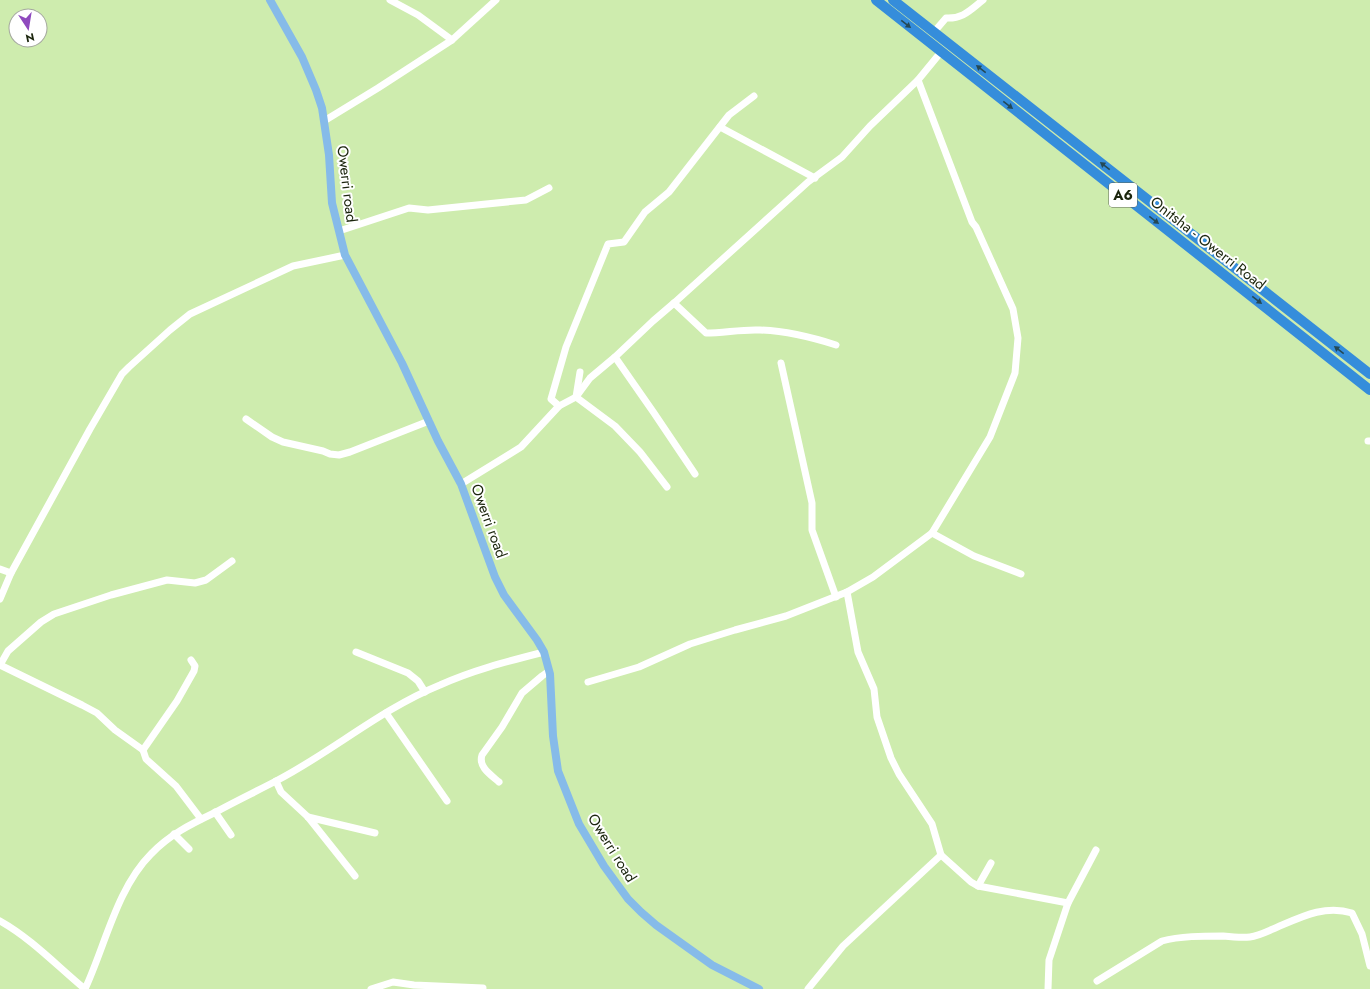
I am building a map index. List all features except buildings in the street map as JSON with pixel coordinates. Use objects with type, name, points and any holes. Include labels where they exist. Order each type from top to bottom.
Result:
[{"type":"highway","name":"Onitsha - Owerri Road","points":[[876,0],[1370,390]]},
{"type":"highway","name":"Onitsha - Owerri Road","points":[[893,0],[1370,374]]},
{"type":"main road","name":"Owerri road","points":[[270,0],[302,57],[316,90],[324,121],[329,155],[332,203],[345,255],[402,363],[461,484],[495,577],[504,595],[544,652],[549,672],[553,736],[558,771],[579,824],[604,866],[628,899],[641,912],[651,921],[712,965],[759,989]]},
{"type":"street","points":[[390,0],[418,15],[452,40]]},
{"type":"street","points":[[324,121],[452,40],[496,0]]},
{"type":"street","points":[[934,32],[946,18],[955,19],[966,13],[983,0]]},
{"type":"street","points":[[461,484],[521,447],[559,406],[576,397],[590,378],[615,357],[653,321],[808,182],[842,157],[870,126],[918,80],[941,52]]},
{"type":"street","points":[[588,682],[639,667],[690,644],[786,616],[836,597],[873,577],[932,533],[990,437],[1015,373],[1018,338],[1014,309],[976,227],[972,222],[918,80]]},
{"type":"street","points":[[559,406],[551,399],[566,348],[608,244],[624,242],[645,212],[670,192],[729,115],[754,96]]},
{"type":"street","points":[[720,126],[815,178]]},
{"type":"street","points":[[339,230],[409,208],[428,210],[526,200],[549,188]]},
{"type":"street","points":[[0,599],[10,573],[90,429],[122,374],[128,367],[190,314],[293,266],[345,255]]},
{"type":"street","points":[[674,303],[706,333],[759,330],[807,336],[836,345]]},
{"type":"street","points":[[615,357],[695,474]]},
{"type":"street","points":[[781,363],[812,503],[812,530],[836,597]]},
{"type":"street","points":[[576,397],[580,372]]},
{"type":"street","points":[[576,397],[615,426],[640,452],[667,487]]},
{"type":"street","points":[[246,419],[272,437],[283,442],[339,455],[429,421]]},
{"type":"street","points":[[932,533],[974,556],[1021,574]]},
{"type":"street","points":[[201,819],[176,786],[146,759],[143,750],[115,730],[97,713],[0,665],[8,651],[41,622],[54,614],[111,595],[167,580],[195,583],[206,580],[232,561]]},
{"type":"street","points":[[0,569],[10,573]]},
{"type":"street","points":[[847,592],[858,652],[874,689],[877,717],[891,758],[898,774],[932,824],[941,854],[971,882],[978,886],[1068,904]]},
{"type":"street","points":[[356,652],[408,674],[418,680],[425,692]]},
{"type":"street","points":[[0,921],[33,944],[85,989],[95,968],[130,880],[150,854],[174,834],[276,781],[386,713],[425,692],[490,666],[544,652]]},
{"type":"street","points":[[143,750],[177,701],[194,671],[195,666],[191,660]]},
{"type":"street","points":[[499,782],[487,772],[482,765],[482,755],[502,727],[522,693],[549,672]]},
{"type":"street","points":[[386,713],[447,801]]},
{"type":"street","points":[[276,781],[281,792],[308,817],[355,876]]},
{"type":"street","points":[[215,812],[231,835]]},
{"type":"street","points":[[308,817],[374,833]]},
{"type":"street","points":[[174,834],[189,849]]},
{"type":"street","points":[[1048,989],[1049,960],[1068,904],[1096,850]]},
{"type":"street","points":[[808,989],[843,946],[941,854]]},
{"type":"street","points":[[978,886],[991,863]]},
{"type":"street","points":[[1097,981],[1162,941],[1171,938],[1220,936],[1249,937],[1260,935],[1315,912],[1334,909],[1352,913],[1362,934],[1370,966]]},
{"type":"street","points":[[371,989],[393,982],[414,985],[483,988]]}]
